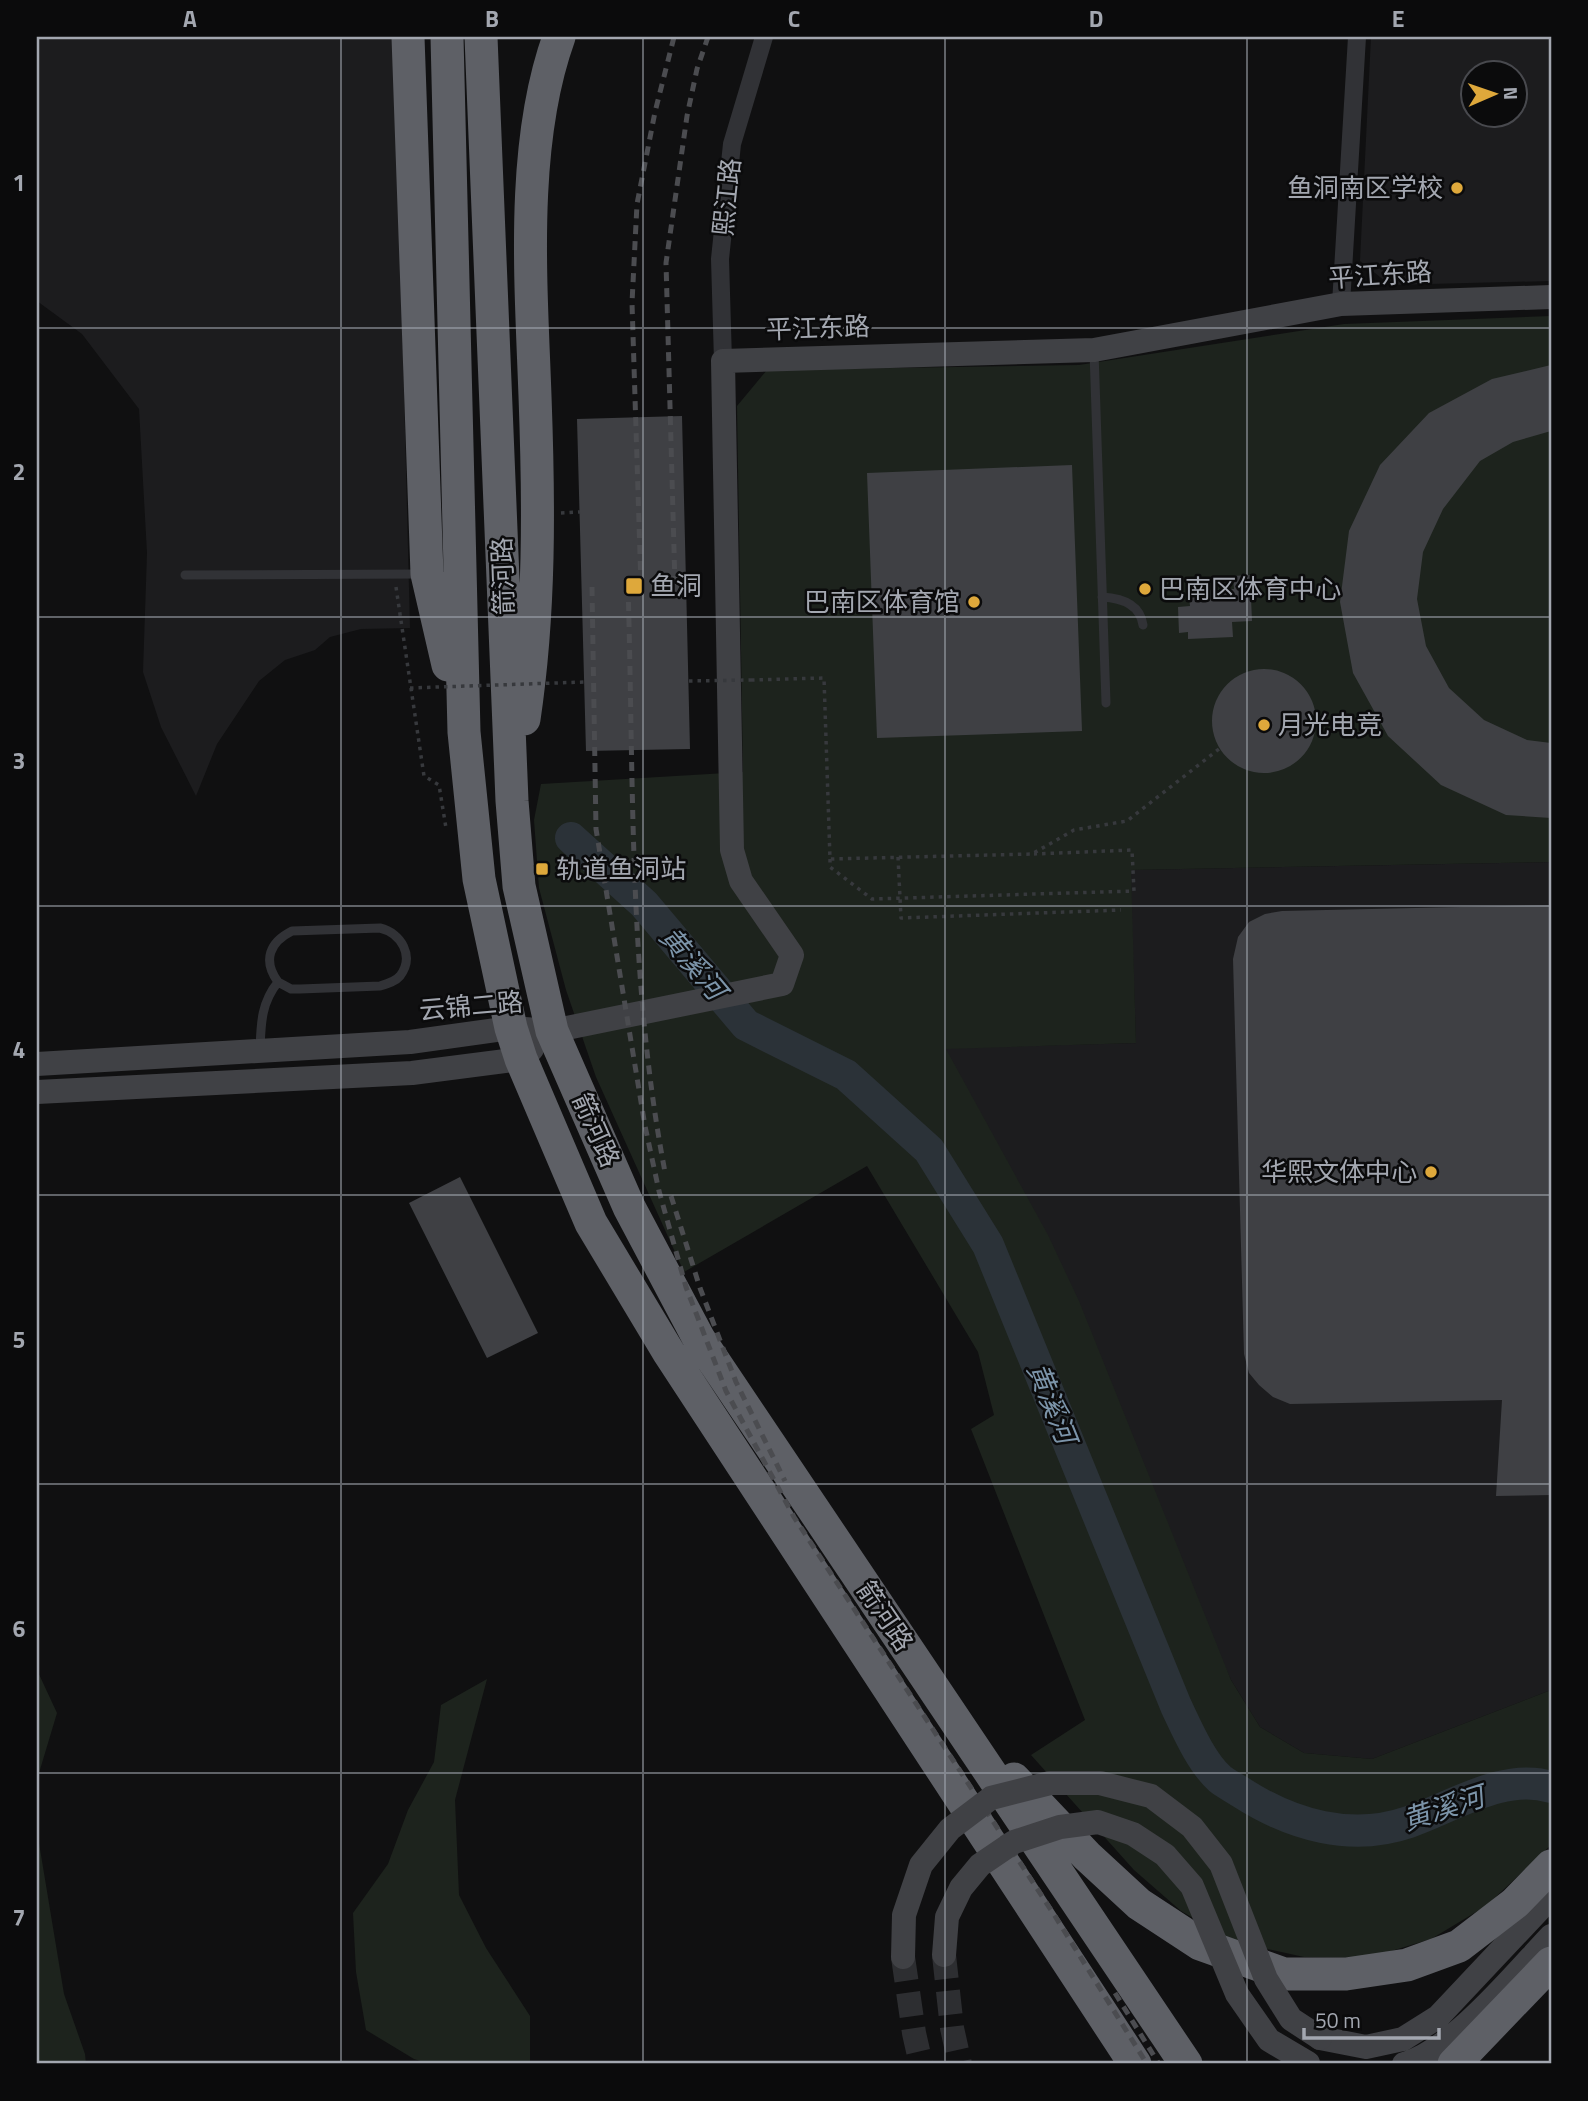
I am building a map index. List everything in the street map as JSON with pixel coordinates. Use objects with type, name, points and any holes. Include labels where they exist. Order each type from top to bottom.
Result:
[{"type":"highway","points":[[408,37],[428,575],[464,732]]},
{"type":"highway","name":"箭河路","points":[[447,37],[464,732],[479,879],[516,1043],[591,1223],[669,1353],[1135,2064]]},
{"type":"highway","name":"箭河路","points":[[481,37],[512,801],[519,886],[552,1031],[629,1207],[699,1339],[1186,2064]]},
{"type":"highway","points":[[512,801],[531,668],[538,583],[531,213],[545,86],[559,39]]},
{"type":"highway","points":[[949,1712],[1087,1856],[1139,1904],[1200,1944],[1284,1974],[1346,1975],[1406,1965],[1459,1946],[1534,1905],[1551,1866]]},
{"type":"highway","points":[[1454,2064],[1551,1963]]},
{"type":"main road","name":"平江东路","points":[[723,361],[1094,350],[1341,304],[1551,297]]},
{"type":"main road","points":[[552,1031],[782,984],[792,955],[741,881],[733,850],[723,361]]},
{"type":"main road","name":"云锦二路","points":[[37,1064],[410,1042],[516,1043],[552,1031]]},
{"type":"main road","points":[[37,1092],[412,1073],[516,1043]]},
{"type":"main road","points":[[903,1956],[904,1915],[921,1865],[950,1829],[991,1798],[1050,1783],[1100,1783],[1151,1796],[1192,1827],[1222,1864],[1266,1979],[1291,2019],[1320,2038],[1366,2047],[1404,2039],[1438,2017],[1534,1905]]},
{"type":"main road","points":[[944,1955],[947,1917],[961,1888],[980,1865],[1014,1842],[1060,1826],[1098,1822],[1133,1834],[1165,1855],[1192,1886],[1237,1994],[1269,2040],[1312,2064]]},
{"type":"main road","points":[[1404,2064],[1416,2061],[1451,2038],[1551,1936]]},
{"type":"street","name":"熙江路","points":[[723,361],[720,259],[732,144],[764,37]]},
{"type":"street","points":[[1341,304],[1357,37]]},
{"type":"lane","points":[[1094,350],[1106,703]]},
{"type":"lane","points":[[185,575],[428,575]]},
{"type":"lane","points":[[1102,597],[1113,597],[1136,607],[1142,614],[1143,625]]},
{"type":"lane","points":[[380,928],[390,930],[399,937],[406,952],[405,965],[400,976],[380,986],[291,989],[278,982],[269,960],[272,945],[292,930],[380,928]]},
{"type":"lane","points":[[260,1051],[261,1017],[268,994],[278,982]]},
{"type":"path","points":[[394,575],[424,776],[439,785],[448,835]]},
{"type":"path","points":[[689,681],[824,678],[830,867],[873,899],[1134,891],[1132,849],[830,859]]},
{"type":"path","points":[[410,688],[584,682]]},
{"type":"path","points":[[1032,854],[1074,830],[1127,821],[1219,749]]},
{"type":"path","points":[[898,857],[901,918],[1121,911]]},
{"type":"shaded area","points":[[37,37],[395,37],[410,628],[361,629],[330,637],[315,650],[285,660],[259,681],[217,744],[196,796],[161,727],[143,672],[147,553],[139,409],[82,334],[37,301]]},
{"type":"shaded area","name":"鱼洞南区学校","points":[[1371,37],[1551,37],[1551,281],[1390,285],[1360,261]]},
{"type":"shaded area","name":"巴南区体育中心","points":[[1551,316],[1551,862],[1131,870],[1136,1043],[946,1049],[1048,1235],[1079,1301],[1231,1680],[1260,1727],[1304,1753],[1372,1759],[1551,1690],[1551,1845],[1486,1906],[1431,1939],[1368,1958],[1304,1957],[1235,1942],[1181,1911],[1134,1870],[1031,1755],[1085,1720],[971,1429],[994,1415],[978,1352],[867,1166],[684,1272],[596,1077],[566,990],[539,888],[534,820],[541,784],[743,772],[737,406],[767,370],[1079,365],[1344,324]]},
{"type":"shaded area","name":"华熙文体中心","points":[[1551,862],[1551,1690],[1372,1759],[1304,1753],[1260,1727],[1231,1680],[945,1048],[1136,1043],[1130,870]]},
{"type":"shaded area","points":[[37,1670],[57,1713],[39,1773],[38,1837],[64,1994],[86,2064],[37,2064]]},
{"type":"shaded area","points":[[487,1679],[455,1800],[459,1895],[486,1948],[530,2016],[530,2064],[430,2064],[414,2059],[366,2030],[356,1972],[353,1913],[388,1864],[408,1810],[434,1762],[441,1705]]},
{"type":"building","points":[[1551,365],[1551,431],[1513,442],[1480,461],[1443,509],[1423,552],[1417,599],[1426,646],[1449,688],[1484,720],[1527,740],[1551,743],[1551,818],[1506,815],[1441,785],[1388,736],[1353,673],[1340,602],[1349,531],[1380,465],[1429,413],[1492,379]]},
{"type":"building","points":[[682,416],[690,749],[586,751],[577,419]]},
{"type":"building","name":"巴南区体育馆","points":[[1072,465],[1082,731],[877,738],[867,473]]},
{"type":"building","points":[[1250,575],[1252,621],[1232,622],[1233,637],[1188,639],[1188,632],[1179,633],[1178,607],[1190,606],[1189,597],[1206,597],[1206,590],[1234,589],[1233,576]]},
{"type":"building","name":"月光电竞","points":[[1264,669],[1284,673],[1301,684],[1312,701],[1316,721],[1312,741],[1301,758],[1284,769],[1264,773],[1244,769],[1227,758],[1216,741],[1212,721],[1216,701],[1227,684],[1244,673]]},
{"type":"building","points":[[1551,905],[1551,1495],[1496,1496],[1502,1400],[1290,1404],[1273,1397],[1249,1373],[1244,1354],[1233,959],[1238,937],[1249,922],[1265,914],[1282,911]]},
{"type":"building","points":[[460,1177],[538,1333],[487,1358],[409,1203]]},
{"type":"waterway","name":"黄溪河","points":[[571,838],[644,904],[746,1025],[846,1075],[929,1150],[988,1245],[1176,1706],[1201,1754],[1220,1779],[1281,1814],[1302,1822],[1344,1830],[1387,1828],[1409,1822],[1479,1793],[1515,1784],[1551,1787]]},
{"type":"tunnel","points":[[944,1955],[952,2028],[960,2064]]},
{"type":"tunnel","points":[[903,1957],[921,2064]]},
{"type":"railway","points":[[641,586],[632,303],[637,204],[655,112],[674,37]]},
{"type":"railway","points":[[675,585],[666,263],[687,116],[697,69],[708,37]]},
{"type":"railway","points":[[628,586],[639,954],[644,1027],[665,1172]]},
{"type":"railway","points":[[592,587],[596,829],[645,1126],[659,1191],[686,1287],[726,1391],[794,1517],[1055,1916],[1147,2064]]},
{"type":"railway","points":[[671,1196],[700,1288],[736,1382],[785,1481]]},
{"type":"railway","points":[[1115,1993],[1159,2064]]},
{"type":"place","name":"鱼洞南区学校","points":[[1457,188]]},
{"type":"place","name":"鱼洞","points":[[634,586]]},
{"type":"place","name":"巴南区体育中心","points":[[1145,589]]},
{"type":"place","name":"巴南区体育馆","points":[[974,602]]},
{"type":"place","name":"月光电竞","points":[[1264,725]]},
{"type":"place","name":"轨道鱼洞站","points":[[542,869]]},
{"type":"place","name":"华熙文体中心","points":[[1431,1172]]}]
